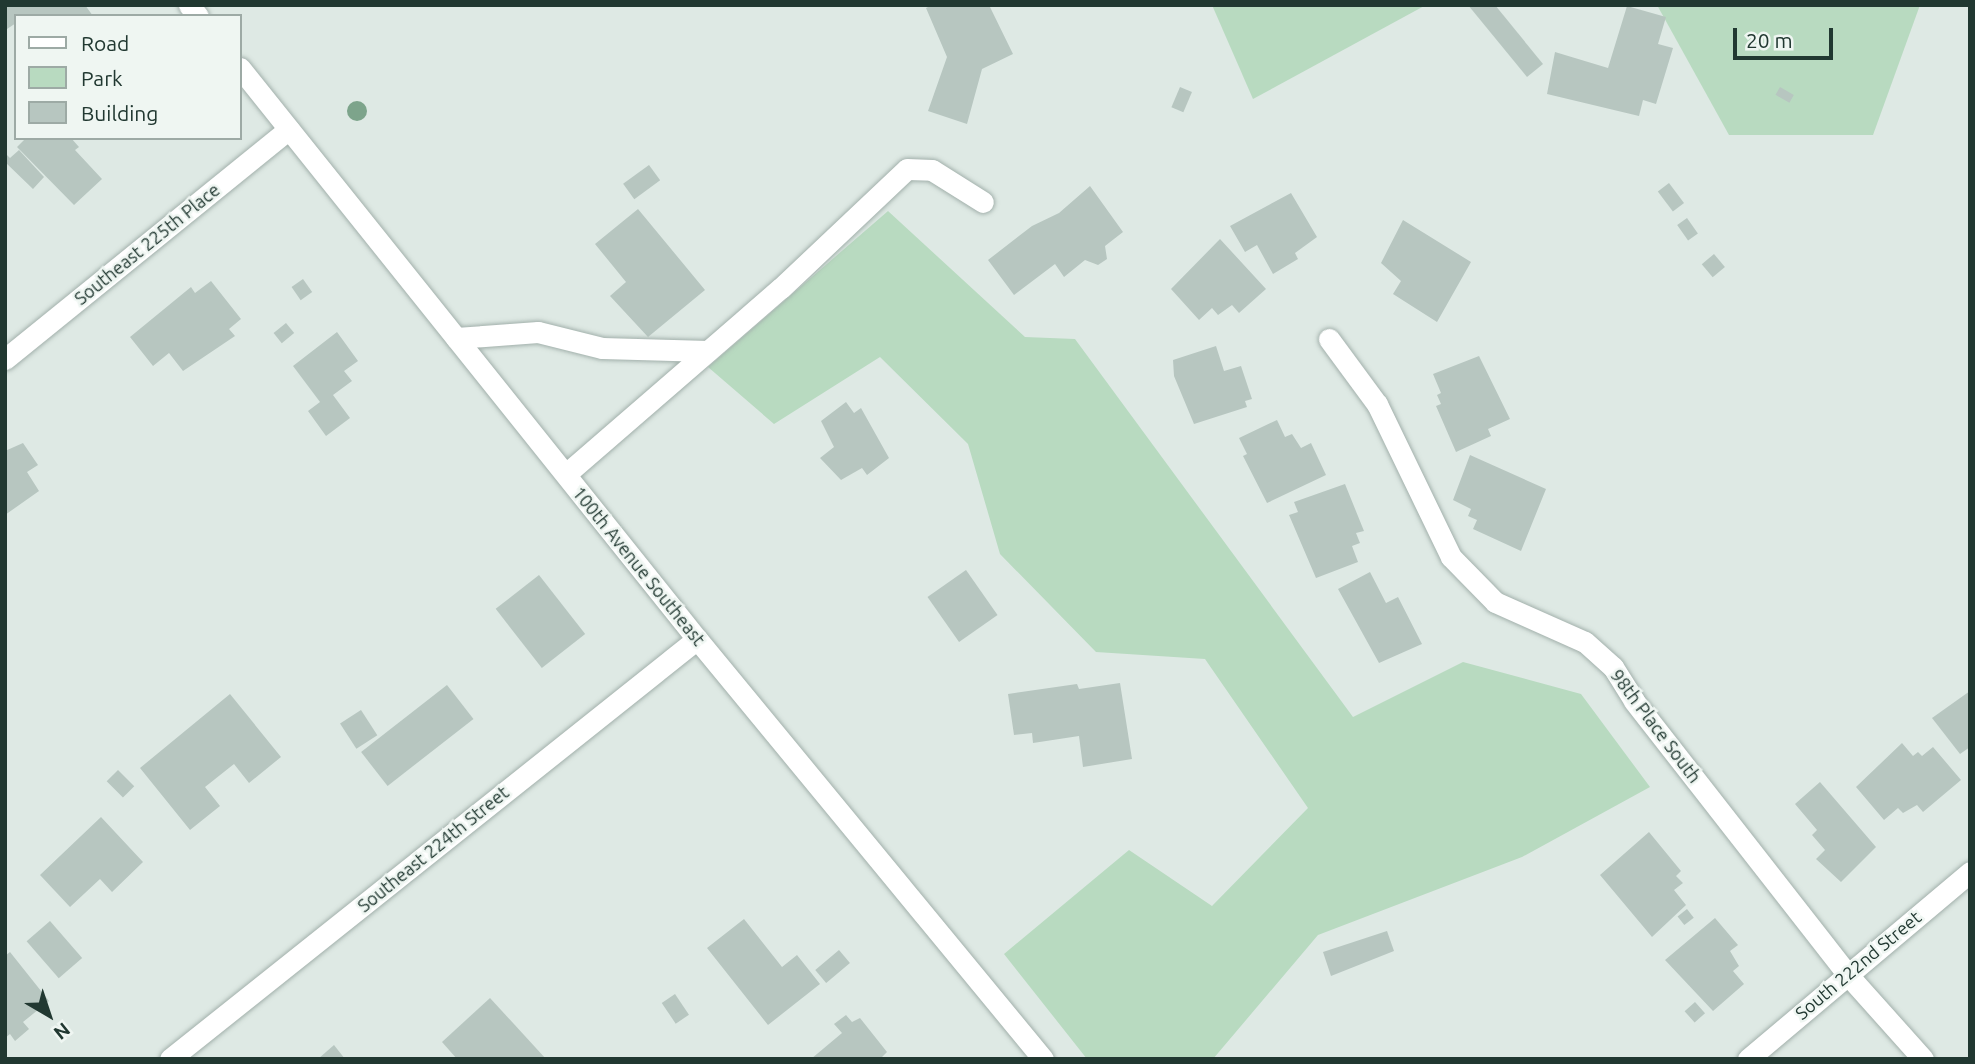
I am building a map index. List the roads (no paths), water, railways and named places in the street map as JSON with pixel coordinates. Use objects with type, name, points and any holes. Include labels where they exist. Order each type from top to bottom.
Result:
[{"type":"street","name":"100th Avenue Southeast","points":[[242,70],[696,639],[1043,1059]]},
{"type":"street","name":"Southeast 225th Place","points":[[5,359],[289,129]]},
{"type":"street","points":[[566,474],[708,351],[907,169],[932,170],[983,202]]},
{"type":"street","points":[[456,338],[538,332],[603,348],[708,351]]},
{"type":"street","name":"98th Place South","points":[[1329,339],[1377,404],[1451,557],[1495,602],[1585,642],[1613,667],[1634,701],[1847,974],[1923,1059]]},
{"type":"street","name":"Southeast 224th Street","points":[[170,1059],[696,639]]},
{"type":"street","name":"South 222nd Street","points":[[1748,1059],[1970,872]]}]
